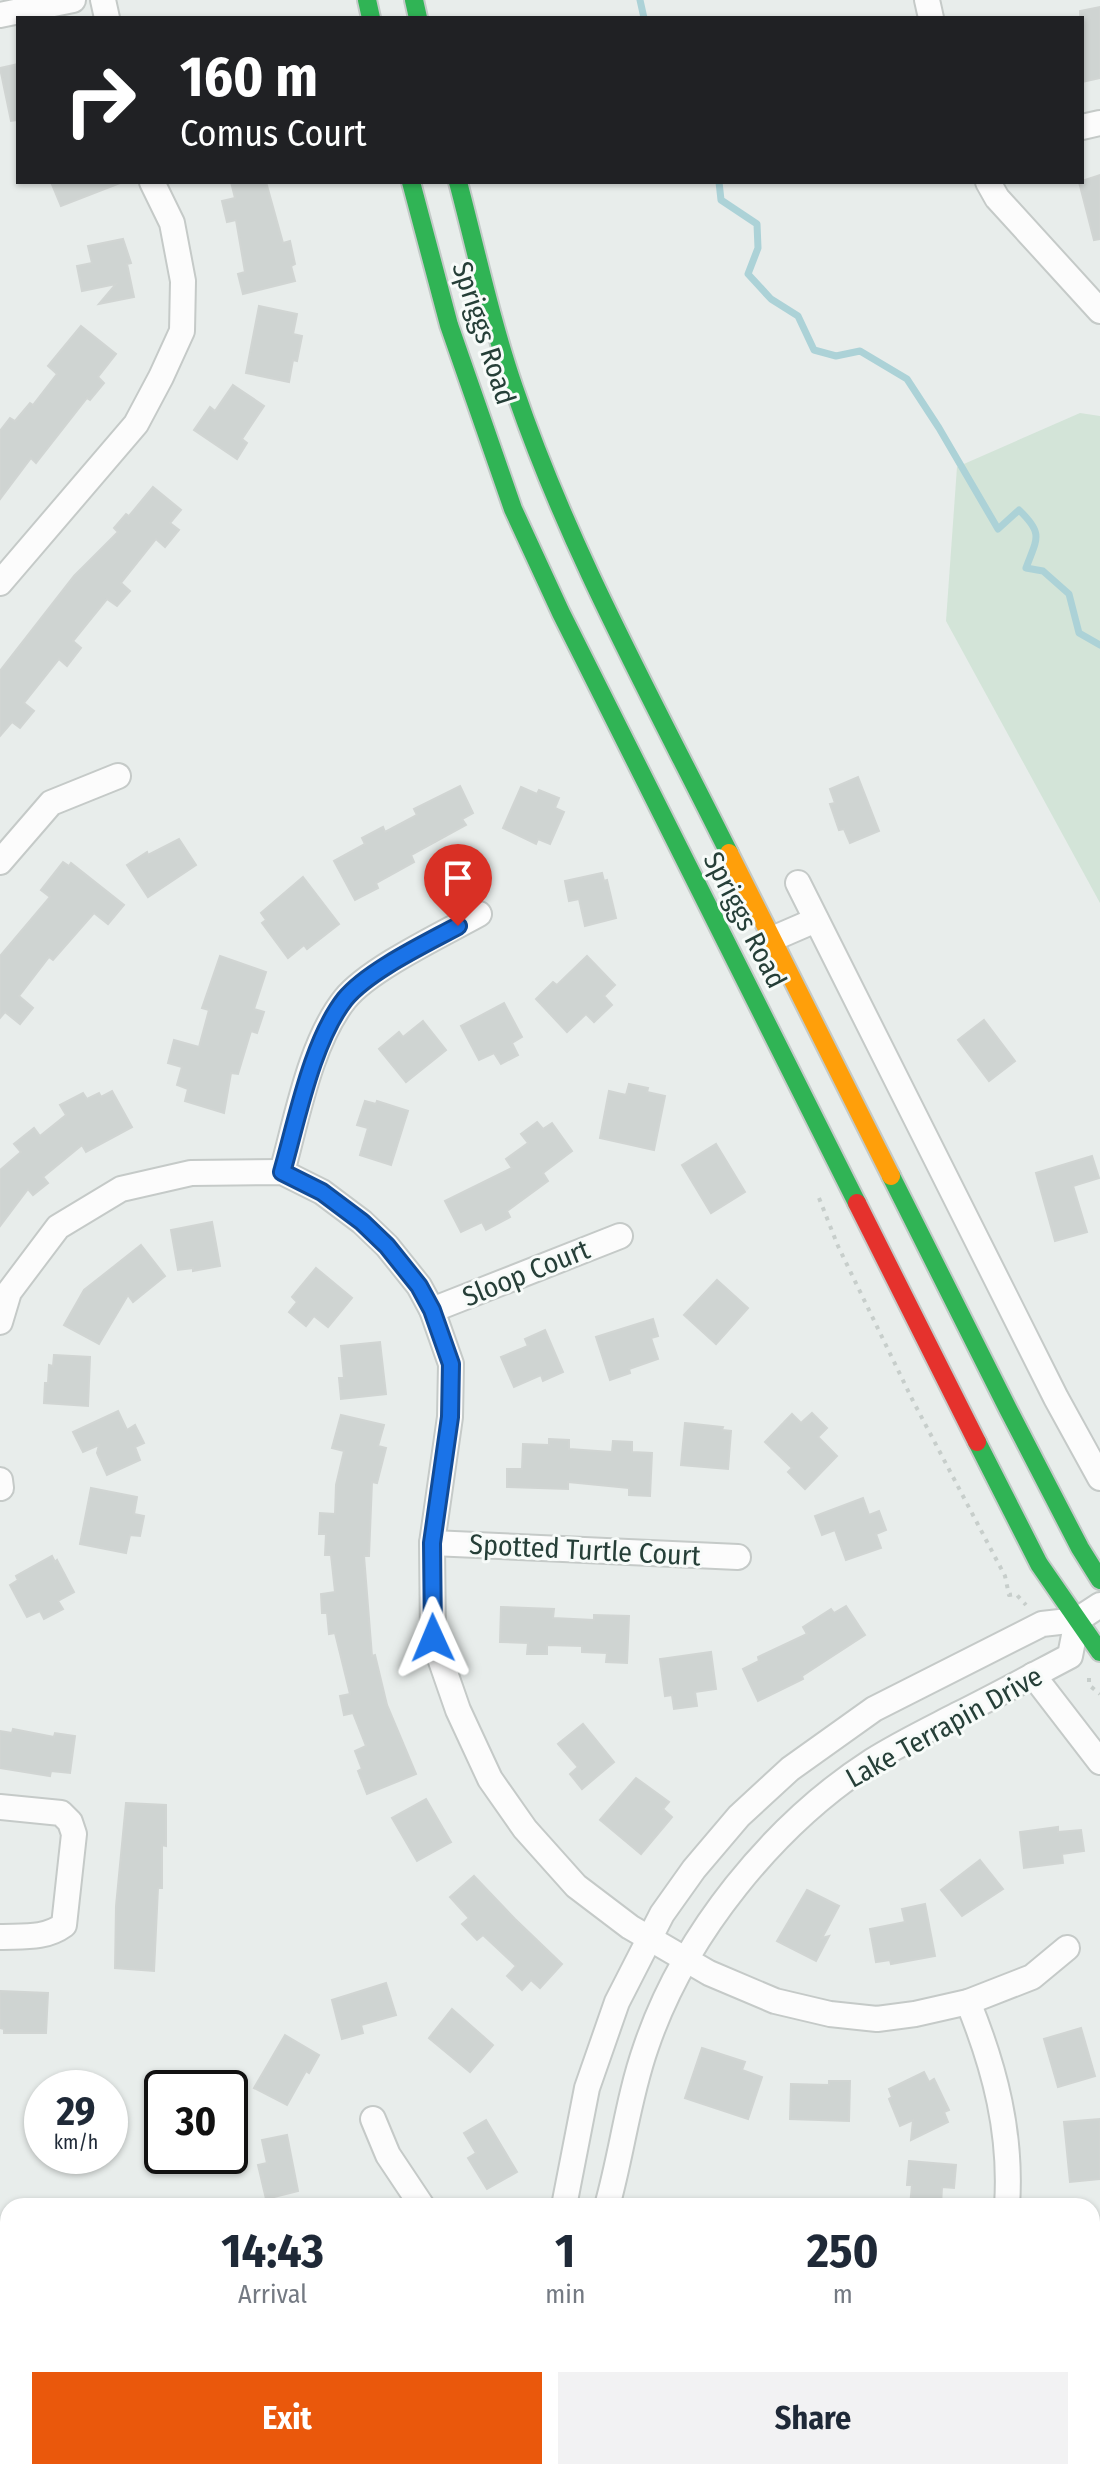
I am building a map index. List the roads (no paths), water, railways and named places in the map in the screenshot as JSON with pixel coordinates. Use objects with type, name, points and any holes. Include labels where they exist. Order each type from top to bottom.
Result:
[{"type":"main road","name":"Spriggs Road","points":[[412,184],[449,325],[513,509],[561,613],[1039,1564],[1100,1652]]},
{"type":"main road","name":"Spriggs Road","points":[[459,184],[513,386],[551,486],[600,595],[1008,1409],[1080,1548],[1100,1580]]},
{"type":"street","points":[[0,15],[73,0]]},
{"type":"street","points":[[0,583],[136,424],[182,331],[183,281],[172,223],[153,184]]},
{"type":"street","points":[[989,184],[997,198],[1100,311]]},
{"type":"street","points":[[0,862],[51,803],[118,776]]},
{"type":"street","points":[[798,883],[1056,1398],[1100,1478]]},
{"type":"street","points":[[282,1172],[322,1039],[345,999],[375,974],[479,914]]},
{"type":"street","points":[[772,939],[816,920]]},
{"type":"street","points":[[0,1322],[9,1292],[58,1227],[121,1189],[191,1173],[282,1172],[322,1192],[362,1222],[387,1246],[419,1286],[432,1310],[451,1364],[450,1417],[432,1543],[433,1638],[458,1710],[490,1779],[525,1829],[576,1886],[649,1938],[731,1984],[775,2001],[830,2014],[877,2019],[968,2002],[1032,1977],[1067,1948]]},
{"type":"street","name":"Sloop Court","points":[[432,1310],[620,1236]]},
{"type":"street","name":"Spotted Turtle Court","points":[[432,1543],[738,1557]]},
{"type":"street","name":"Lake Terrapin Drive","points":[[566,2198],[587,2088],[617,2002],[649,1938],[694,1869],[739,1816],[772,1784],[828,1740],[894,1698],[1042,1624],[1077,1620],[1100,1605]]},
{"type":"street","name":"Lake Terrapin Drive","points":[[609,2198],[646,2044],[686,1961],[718,1910],[778,1838],[831,1791],[889,1750],[1070,1656],[1077,1620]]},
{"type":"street","points":[[1033,1675],[1100,1762]]},
{"type":"street","points":[[0,1807],[61,1813],[70,1822],[74,1834],[64,1925],[42,1936],[0,1937]]},
{"type":"street","points":[[968,2002],[986,2046],[999,2092],[1006,2129],[1008,2198]]},
{"type":"street","points":[[373,2119],[388,2155],[417,2198]]},
{"type":"waterway","points":[[640,0],[644,16]]},
{"type":"waterway","points":[[719,184],[721,200],[757,224],[758,248],[748,274],[771,299],[798,316],[814,350],[836,356],[860,351],[907,379],[998,529],[1019,510],[1032,525],[1036,537],[1026,568],[1043,571],[1069,594],[1079,633],[1100,645]]}]
